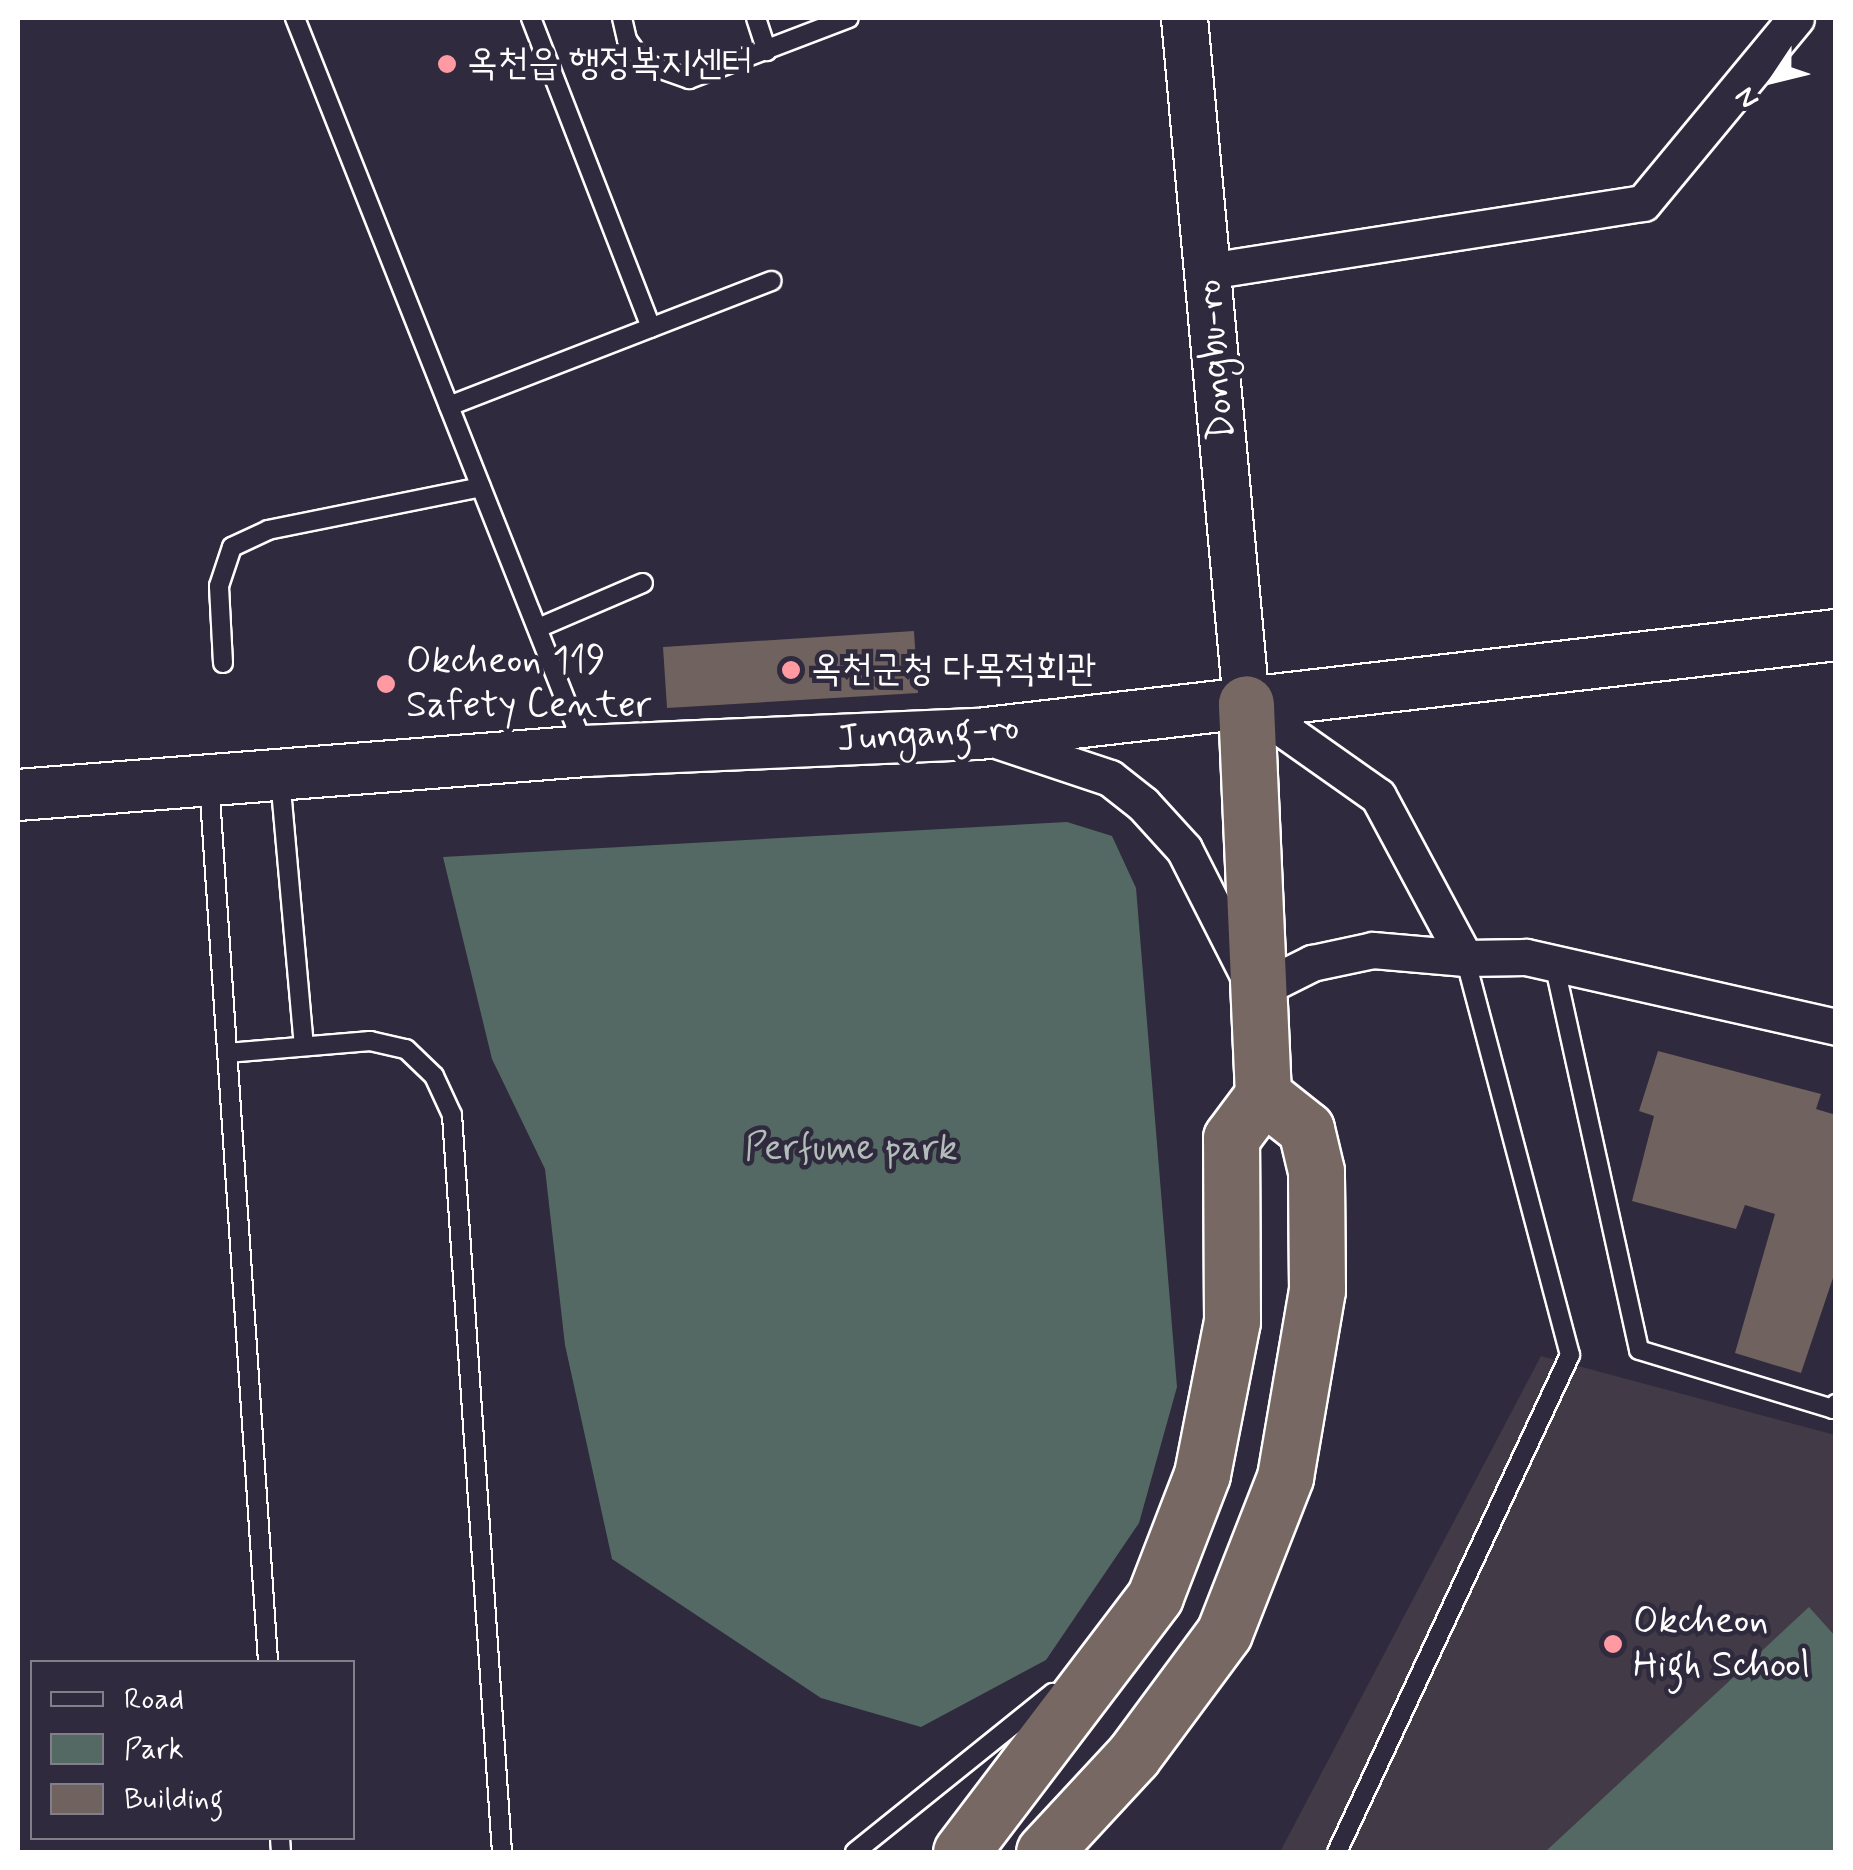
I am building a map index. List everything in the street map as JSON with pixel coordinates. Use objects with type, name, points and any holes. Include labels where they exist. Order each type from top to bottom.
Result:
[{"type":"highway","points":[[961,1852],[1155,1596],[1202,1474],[1232,1321],[1231,1138],[1263,1095],[1246,703]]},
{"type":"highway","points":[[1044,1852],[1133,1756],[1224,1633],[1285,1477],[1317,1290],[1316,1171],[1306,1129],[1263,1095]]},
{"type":"main road","name":"Jungang-ro","points":[[18,795],[586,751],[978,734],[1836,635]]},
{"type":"street","name":"Dongbu-ro","points":[[1184,18],[1246,703]]},
{"type":"street","points":[[1208,271],[1642,203],[1796,18]]},
{"type":"street","points":[[1246,703],[1378,796],[1464,958]]},
{"type":"street","points":[[978,734],[1110,778],[1143,804],[1184,849],[1256,992],[1312,963],[1373,950],[1554,963],[1836,1027]]},
{"type":"lane","points":[[294,18],[586,751]]},
{"type":"lane","points":[[532,18],[651,328]]},
{"type":"lane","points":[[622,18],[637,56],[670,76],[700,77],[850,18]]},
{"type":"lane","points":[[756,18],[767,51]]},
{"type":"lane","points":[[450,406],[772,281]]},
{"type":"lane","points":[[223,663],[219,586],[232,547],[268,530],[481,487]]},
{"type":"lane","points":[[538,628],[643,582]]},
{"type":"lane","points":[[280,777],[304,1046]]},
{"type":"lane","points":[[208,782],[268,1660]]},
{"type":"lane","points":[[1337,1852],[1570,1354],[1464,958]]},
{"type":"lane","points":[[1554,963],[1639,1350],[1833,1409],[1836,1404]]},
{"type":"lane","points":[[227,1053],[370,1041],[406,1049],[434,1076],[452,1115],[502,1852]]},
{"type":"lane","points":[[854,1852],[1049,1697],[1155,1596]]},
{"type":"shaded area","name":"Okcheon High School","points":[[1541,1356],[1835,1435],[1835,1852],[1280,1852]]},
{"type":"green space","name":"Perfume park","points":[[1067,822],[1112,836],[1136,888],[1177,1387],[1139,1523],[1046,1660],[921,1727],[821,1698],[612,1559],[565,1345],[545,1169],[492,1059],[443,857]]},
{"type":"green space","points":[[1809,1607],[1835,1636],[1835,1852],[1545,1852]]},
{"type":"building","name":"옥천군청 다목적회관","points":[[914,631],[918,693],[667,708],[663,647]]},
{"type":"building","points":[[1658,1051],[1821,1094],[1816,1109],[1836,1115],[1836,1269],[1801,1373],[1735,1353],[1775,1214],[1745,1205],[1736,1229],[1632,1201],[1654,1116],[1639,1111]]},
{"type":"place","name":"옥천읍 행정복지센터","points":[[447,64]]},
{"type":"place","name":"옥천군청 다목적회관","points":[[791,670]]},
{"type":"place","name":"Okcheon 119 Safety Center","points":[[386,684]]},
{"type":"place","name":"Okcheon High School","points":[[1613,1644]]}]
